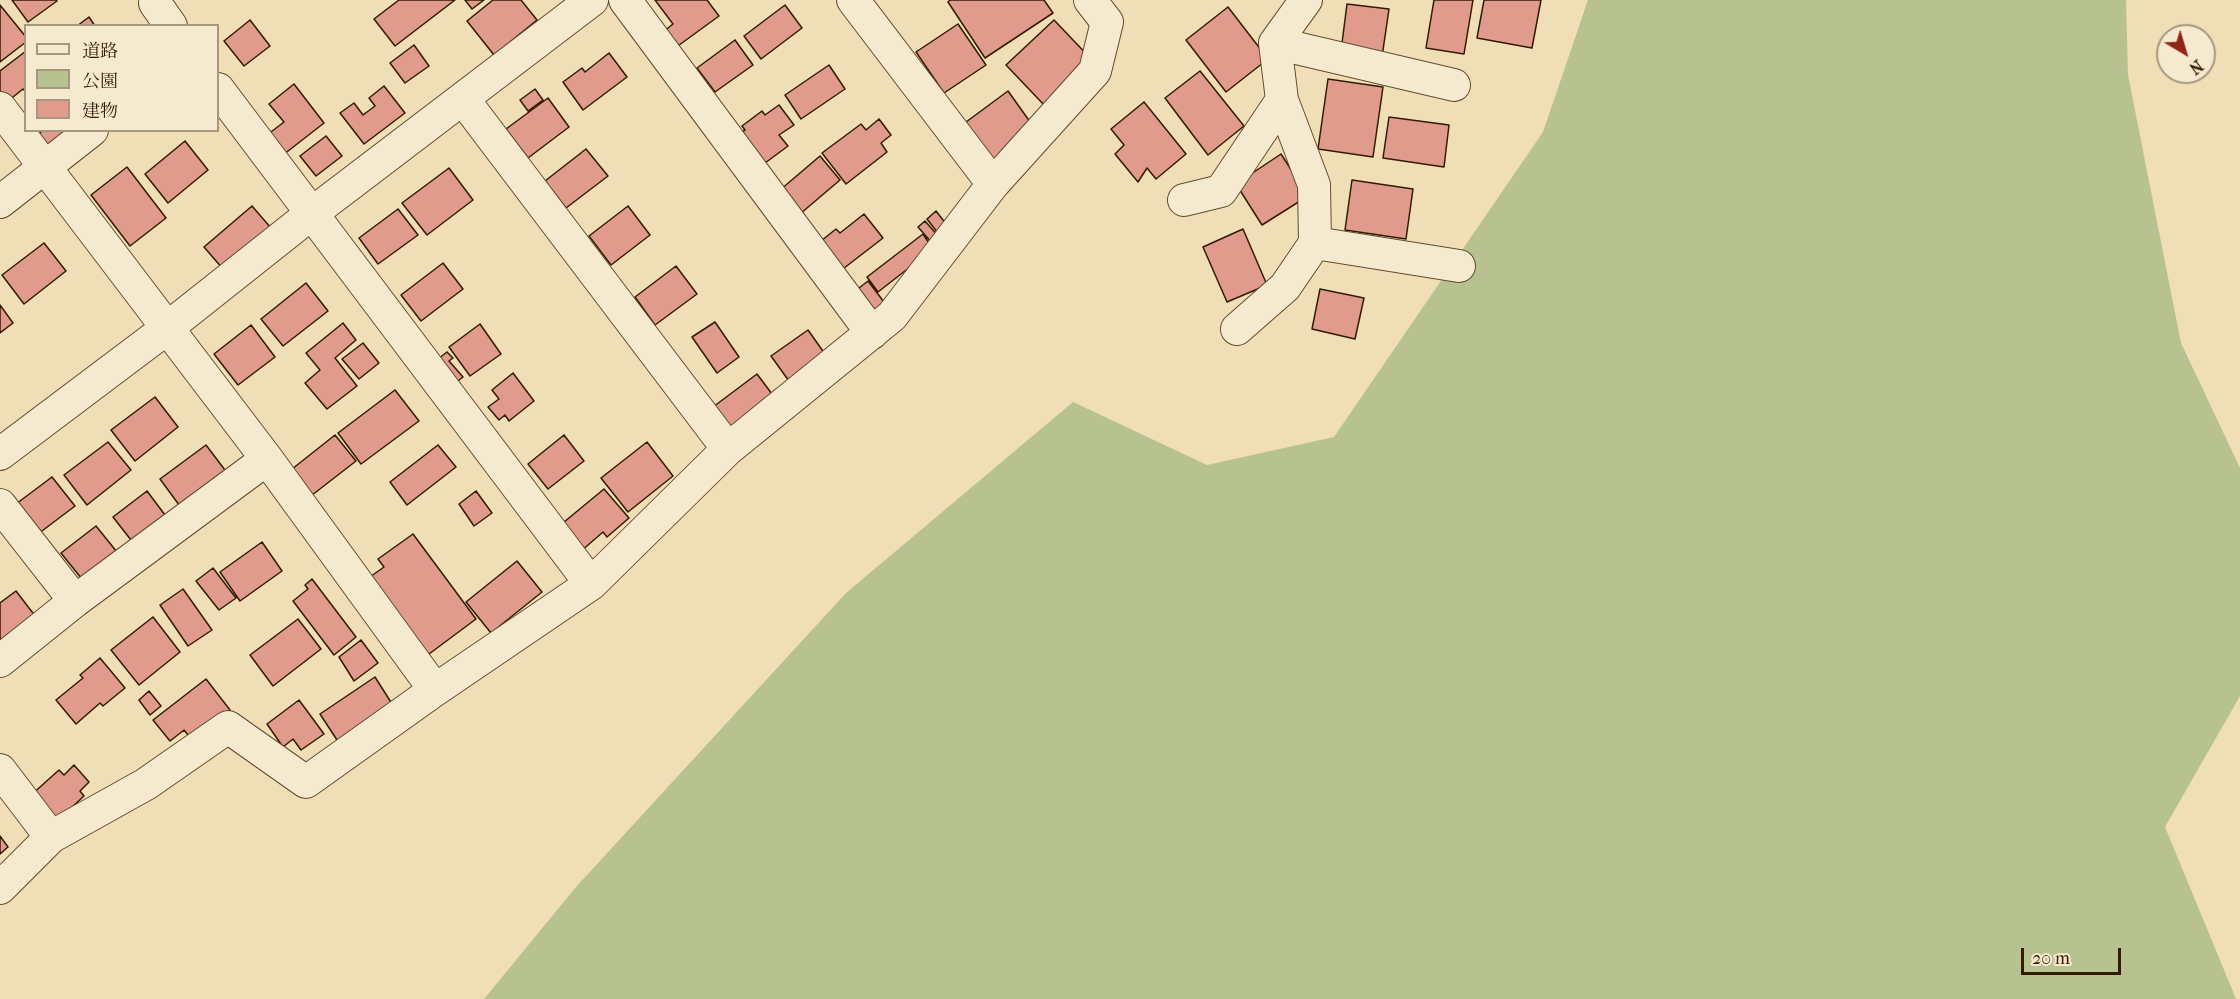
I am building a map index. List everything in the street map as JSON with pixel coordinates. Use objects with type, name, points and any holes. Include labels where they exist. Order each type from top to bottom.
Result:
[{"type":"street","points":[[0,454],[166,329],[311,214],[592,0]]},
{"type":"street","points":[[625,0],[872,333]]},
{"type":"street","points":[[853,0],[993,184]]},
{"type":"street","points":[[0,888],[51,837],[146,784],[228,726],[306,782],[435,690],[591,584],[728,449],[892,316],[993,184],[1095,71],[1107,22],[1090,0]]},
{"type":"street","points":[[1237,329],[1285,287],[1315,243],[1314,185],[1282,100],[1275,43],[1306,0]]},
{"type":"street","points":[[1275,43],[1454,84]]},
{"type":"street","points":[[219,90],[591,584]]},
{"type":"street","points":[[463,99],[728,449]]},
{"type":"street","points":[[1184,200],[1221,191],[1282,100]]},
{"type":"street","points":[[0,108],[267,459],[435,690]]},
{"type":"street","points":[[0,202],[89,132]]},
{"type":"street","points":[[1315,243],[1459,266]]},
{"type":"street","points":[[0,661],[75,601],[267,459]]},
{"type":"street","points":[[0,505],[75,601]]},
{"type":"street","points":[[0,770],[51,837]]},
{"type":"green space","points":[[1588,0],[2126,0],[2128,75],[2181,343],[2240,468],[2240,696],[2165,827],[2236,999],[484,999],[576,887],[846,593],[1073,402],[1207,465],[1334,437],[1543,132]]},
{"type":"building","points":[[12,0],[56,0],[57,1],[28,22]]},
{"type":"building","points":[[399,0],[455,0],[395,46],[374,19]]},
{"type":"building","points":[[465,0],[484,0],[472,9]]},
{"type":"building","points":[[493,0],[521,0],[537,20],[494,55],[467,21]]},
{"type":"building","points":[[655,0],[707,0],[719,16],[671,51],[659,35],[673,24]]},
{"type":"building","points":[[950,0],[1044,0],[1053,13],[985,58],[948,2]]},
{"type":"building","points":[[1434,0],[1473,0],[1464,54],[1426,48]]},
{"type":"building","points":[[1484,0],[1541,0],[1532,48],[1477,38]]},
{"type":"building","points":[[1347,4],[1389,9],[1382,57],[1341,51]]},
{"type":"building","points":[[0,5],[24,35],[24,44],[0,62]]},
{"type":"building","points":[[785,5],[802,28],[761,59],[744,36]]},
{"type":"building","points":[[1228,7],[1268,59],[1226,92],[1186,40]]},
{"type":"building","points":[[89,17],[94,24],[80,24]]},
{"type":"building","points":[[250,20],[270,46],[244,66],[224,41]]},
{"type":"building","points":[[1054,20],[1094,62],[1046,107],[1006,65]]},
{"type":"building","points":[[958,24],[986,65],[944,93],[916,52]]},
{"type":"building","points":[[735,40],[753,65],[715,92],[697,68]]},
{"type":"building","points":[[414,45],[429,66],[405,83],[390,63]]},
{"type":"building","points":[[24,53],[24,90],[8,101],[0,91],[0,71]]},
{"type":"building","points":[[609,53],[627,77],[583,110],[563,82],[582,68],[585,72]]},
{"type":"building","points":[[829,65],[845,89],[801,119],[785,95]]},
{"type":"building","points":[[1200,71],[1244,126],[1208,155],[1165,98]]},
{"type":"building","points":[[1328,79],[1383,87],[1373,157],[1318,149]]},
{"type":"building","points":[[294,84],[324,123],[283,155],[267,135],[284,122],[269,104]]},
{"type":"building","points":[[384,86],[405,113],[364,144],[340,113],[354,103],[363,115],[375,106],[369,98]]},
{"type":"building","points":[[535,89],[543,100],[528,111],[520,100]]},
{"type":"building","points":[[1008,91],[1038,133],[992,166],[962,125]]},
{"type":"building","points":[[548,98],[569,127],[528,158],[506,129]]},
{"type":"building","points":[[1144,102],[1186,154],[1156,179],[1147,168],[1138,182],[1115,154],[1124,145],[1111,129]]},
{"type":"building","points":[[779,105],[794,125],[779,135],[788,146],[761,166],[734,137],[745,130],[742,126],[762,111],[765,115]]},
{"type":"building","points":[[1389,117],[1449,125],[1444,167],[1383,158]]},
{"type":"building","points":[[879,119],[891,135],[881,143],[887,152],[846,184],[822,153],[861,124],[866,130]]},
{"type":"building","points":[[41,132],[78,132],[52,158],[35,138]]},
{"type":"building","points":[[326,136],[342,156],[316,176],[300,156]]},
{"type":"building","points":[[185,141],[208,170],[168,203],[145,174]]},
{"type":"building","points":[[586,149],[608,176],[566,208],[545,181]]},
{"type":"building","points":[[1281,154],[1308,196],[1262,225],[1236,184]]},
{"type":"building","points":[[820,156],[840,180],[800,214],[780,190]]},
{"type":"building","points":[[127,167],[166,218],[130,246],[91,195]]},
{"type":"building","points":[[449,168],[473,200],[427,235],[402,203]]},
{"type":"building","points":[[1352,180],[1413,189],[1406,239],[1345,230]]},
{"type":"building","points":[[252,206],[271,228],[223,269],[204,247]]},
{"type":"building","points":[[628,206],[650,235],[611,265],[589,236]]},
{"type":"building","points":[[398,209],[418,235],[378,264],[359,238]]},
{"type":"building","points":[[936,211],[950,229],[941,237],[927,219]]},
{"type":"building","points":[[864,214],[883,238],[839,272],[816,245],[836,229],[840,233]]},
{"type":"building","points":[[925,221],[939,237],[932,243],[918,227]]},
{"type":"building","points":[[1243,229],[1267,285],[1227,302],[1203,247]]},
{"type":"building","points":[[923,234],[933,249],[878,292],[867,277]]},
{"type":"building","points":[[44,243],[66,271],[24,304],[2,275]]},
{"type":"building","points":[[443,263],[463,289],[421,321],[401,295]]},
{"type":"building","points":[[676,266],[697,294],[655,325],[635,297]]},
{"type":"building","points":[[868,281],[884,302],[867,316],[850,295]]},
{"type":"building","points":[[306,283],[328,311],[283,346],[261,319]]},
{"type":"building","points":[[1320,289],[1364,298],[1355,339],[1312,329]]},
{"type":"building","points":[[0,305],[13,323],[0,333]]},
{"type":"building","points":[[715,322],[739,357],[717,373],[692,337]]},
{"type":"building","points":[[343,323],[356,340],[335,358],[357,386],[327,409],[305,383],[320,370],[306,353]]},
{"type":"building","points":[[480,324],[501,354],[470,376],[449,347]]},
{"type":"building","points":[[251,325],[275,357],[238,385],[214,354]]},
{"type":"building","points":[[808,330],[830,361],[794,388],[771,356]]},
{"type":"building","points":[[363,343],[379,363],[359,379],[342,359]]},
{"type":"building","points":[[447,352],[453,358],[449,361],[463,377],[448,389],[429,366]]},
{"type":"building","points":[[513,373],[534,401],[509,421],[505,415],[499,420],[488,407],[499,399],[492,390]]},
{"type":"building","points":[[757,374],[778,402],[735,434],[713,407]]},
{"type":"building","points":[[395,390],[419,421],[361,464],[338,433]]},
{"type":"building","points":[[155,397],[178,427],[135,461],[111,430]]},
{"type":"building","points":[[335,435],[356,461],[307,499],[287,473]]},
{"type":"building","points":[[564,435],[584,461],[548,489],[528,464]]},
{"type":"building","points":[[108,442],[131,470],[87,505],[64,475]]},
{"type":"building","points":[[647,442],[673,476],[628,512],[601,478]]},
{"type":"building","points":[[206,445],[231,478],[185,513],[160,479]]},
{"type":"building","points":[[438,445],[456,467],[407,505],[390,482]]},
{"type":"building","points":[[52,477],[75,506],[34,537],[12,507]]},
{"type":"building","points":[[604,489],[629,518],[607,537],[603,532],[580,552],[558,527]]},
{"type":"building","points":[[147,491],[171,523],[138,549],[113,517]]},
{"type":"building","points":[[476,491],[492,513],[474,526],[459,504]]},
{"type":"building","points":[[96,526],[125,562],[90,589],[61,553]]},
{"type":"building","points":[[413,534],[476,619],[421,660],[363,582],[384,567],[378,559]]},
{"type":"building","points":[[262,542],[282,571],[240,601],[220,572]]},
{"type":"building","points":[[517,561],[542,592],[491,633],[466,602]]},
{"type":"building","points":[[213,568],[236,598],[219,610],[196,581]]},
{"type":"building","points":[[312,579],[356,637],[334,655],[293,601],[308,589],[305,585]]},
{"type":"building","points":[[183,589],[212,630],[188,646],[160,605]]},
{"type":"building","points":[[16,591],[39,621],[0,651],[0,603]]},
{"type":"building","points":[[153,617],[180,652],[139,685],[111,650]]},
{"type":"building","points":[[298,619],[321,649],[273,686],[250,655]]},
{"type":"building","points":[[361,640],[378,663],[354,681],[339,657]]},
{"type":"building","points":[[100,658],[125,688],[103,706],[100,703],[76,724],[56,700],[83,678],[80,675]]},
{"type":"building","points":[[375,677],[394,707],[339,743],[320,714]]},
{"type":"building","points":[[206,679],[230,710],[192,740],[184,730],[170,741],[153,720]]},
{"type":"building","points":[[149,691],[161,706],[150,715],[139,700]]},
{"type":"building","points":[[299,700],[324,734],[301,750],[293,739],[283,747],[267,724]]},
{"type":"building","points":[[74,765],[89,782],[80,791],[84,796],[55,823],[30,796],[59,770],[64,775]]},
{"type":"building","points":[[0,836],[8,847],[0,854]]}]
